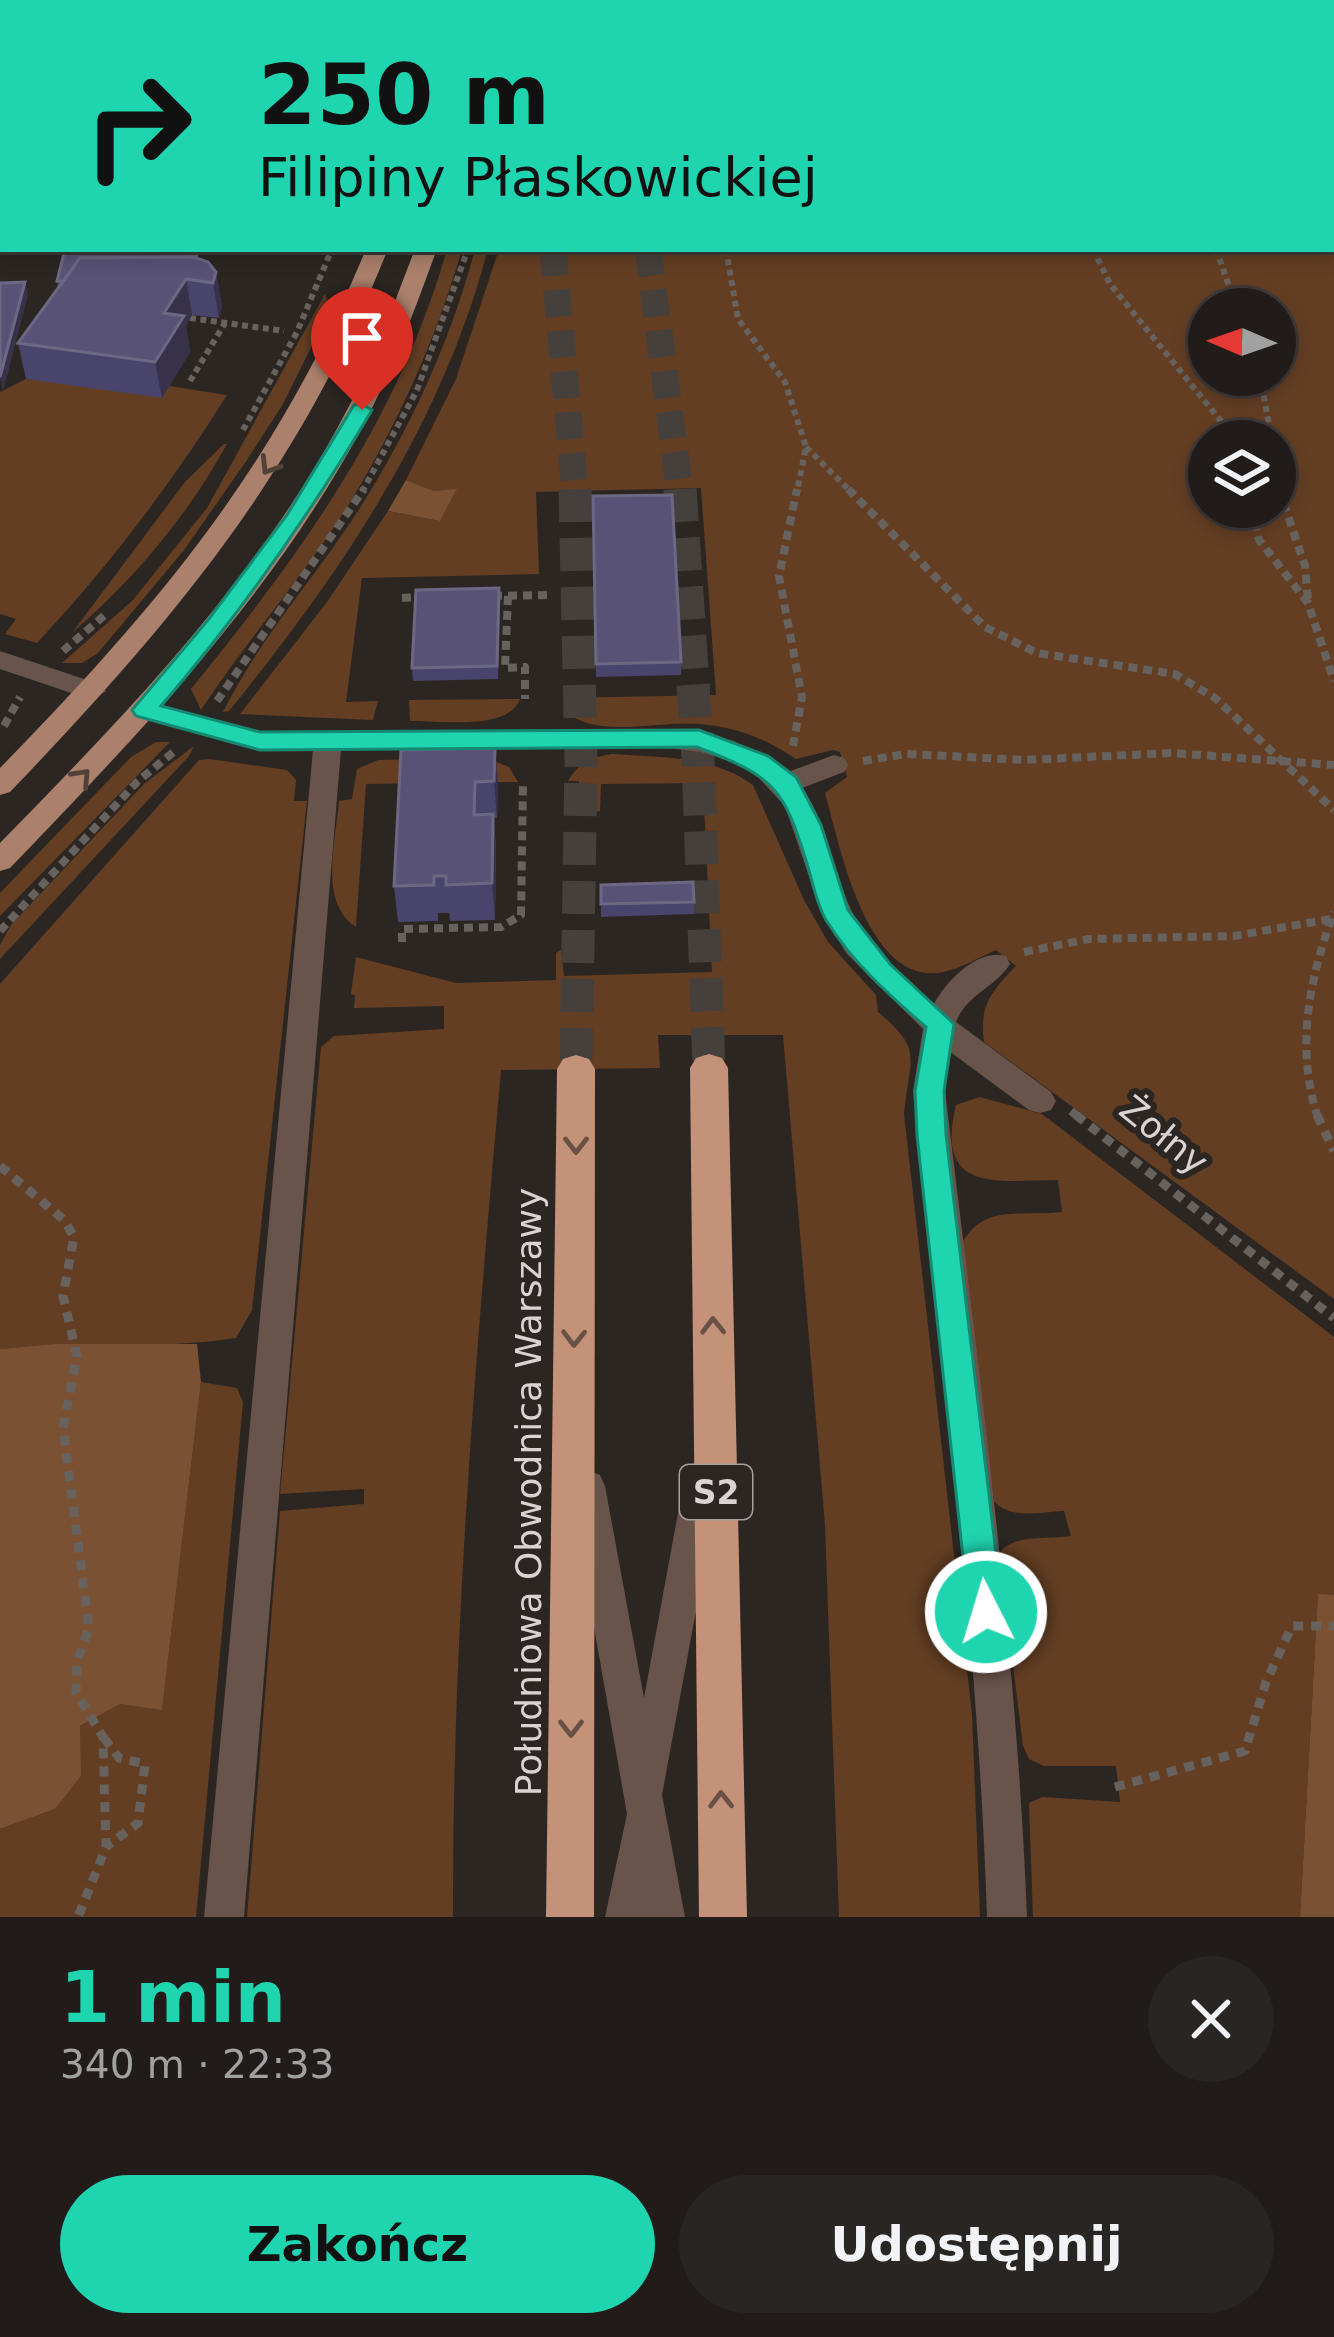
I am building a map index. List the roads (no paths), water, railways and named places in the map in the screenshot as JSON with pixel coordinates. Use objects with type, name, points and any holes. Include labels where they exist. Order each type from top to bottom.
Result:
[{"type":"highway","name":"S2","points":[[709,1068],[723,1917]]},
{"type":"highway","name":"Południowa Obwodnica Warszawy","points":[[570,1917],[576,1069]]},
{"type":"main road","points":[[0,784],[173,601],[231,526],[304,410],[376,252]]},
{"type":"main road","points":[[0,861],[217,626],[329,471],[388,356],[425,252]]},
{"type":"street","points":[[0,660],[92,691]]},
{"type":"street","points":[[144,710],[240,739],[699,739],[759,762],[787,783],[808,825],[836,914],[880,971],[970,1054],[1040,1101]]},
{"type":"street","points":[[224,1917],[328,741]]},
{"type":"street","points":[[787,783],[834,766]]},
{"type":"street","points":[[995,964],[961,984],[940,1024],[929,1091],[979,1528],[1002,1780],[1007,1917]]},
{"type":"street","points":[[574,1409],[665,1917]]},
{"type":"street","points":[[626,1917],[715,1410]]},
{"type":"tunnel","points":[[553,252],[575,492]]},
{"type":"tunnel","points":[[648,252],[680,492]]},
{"type":"tunnel","points":[[575,489],[581,761],[576,1069]]},
{"type":"tunnel","points":[[680,489],[698,759],[709,1068]]}]
